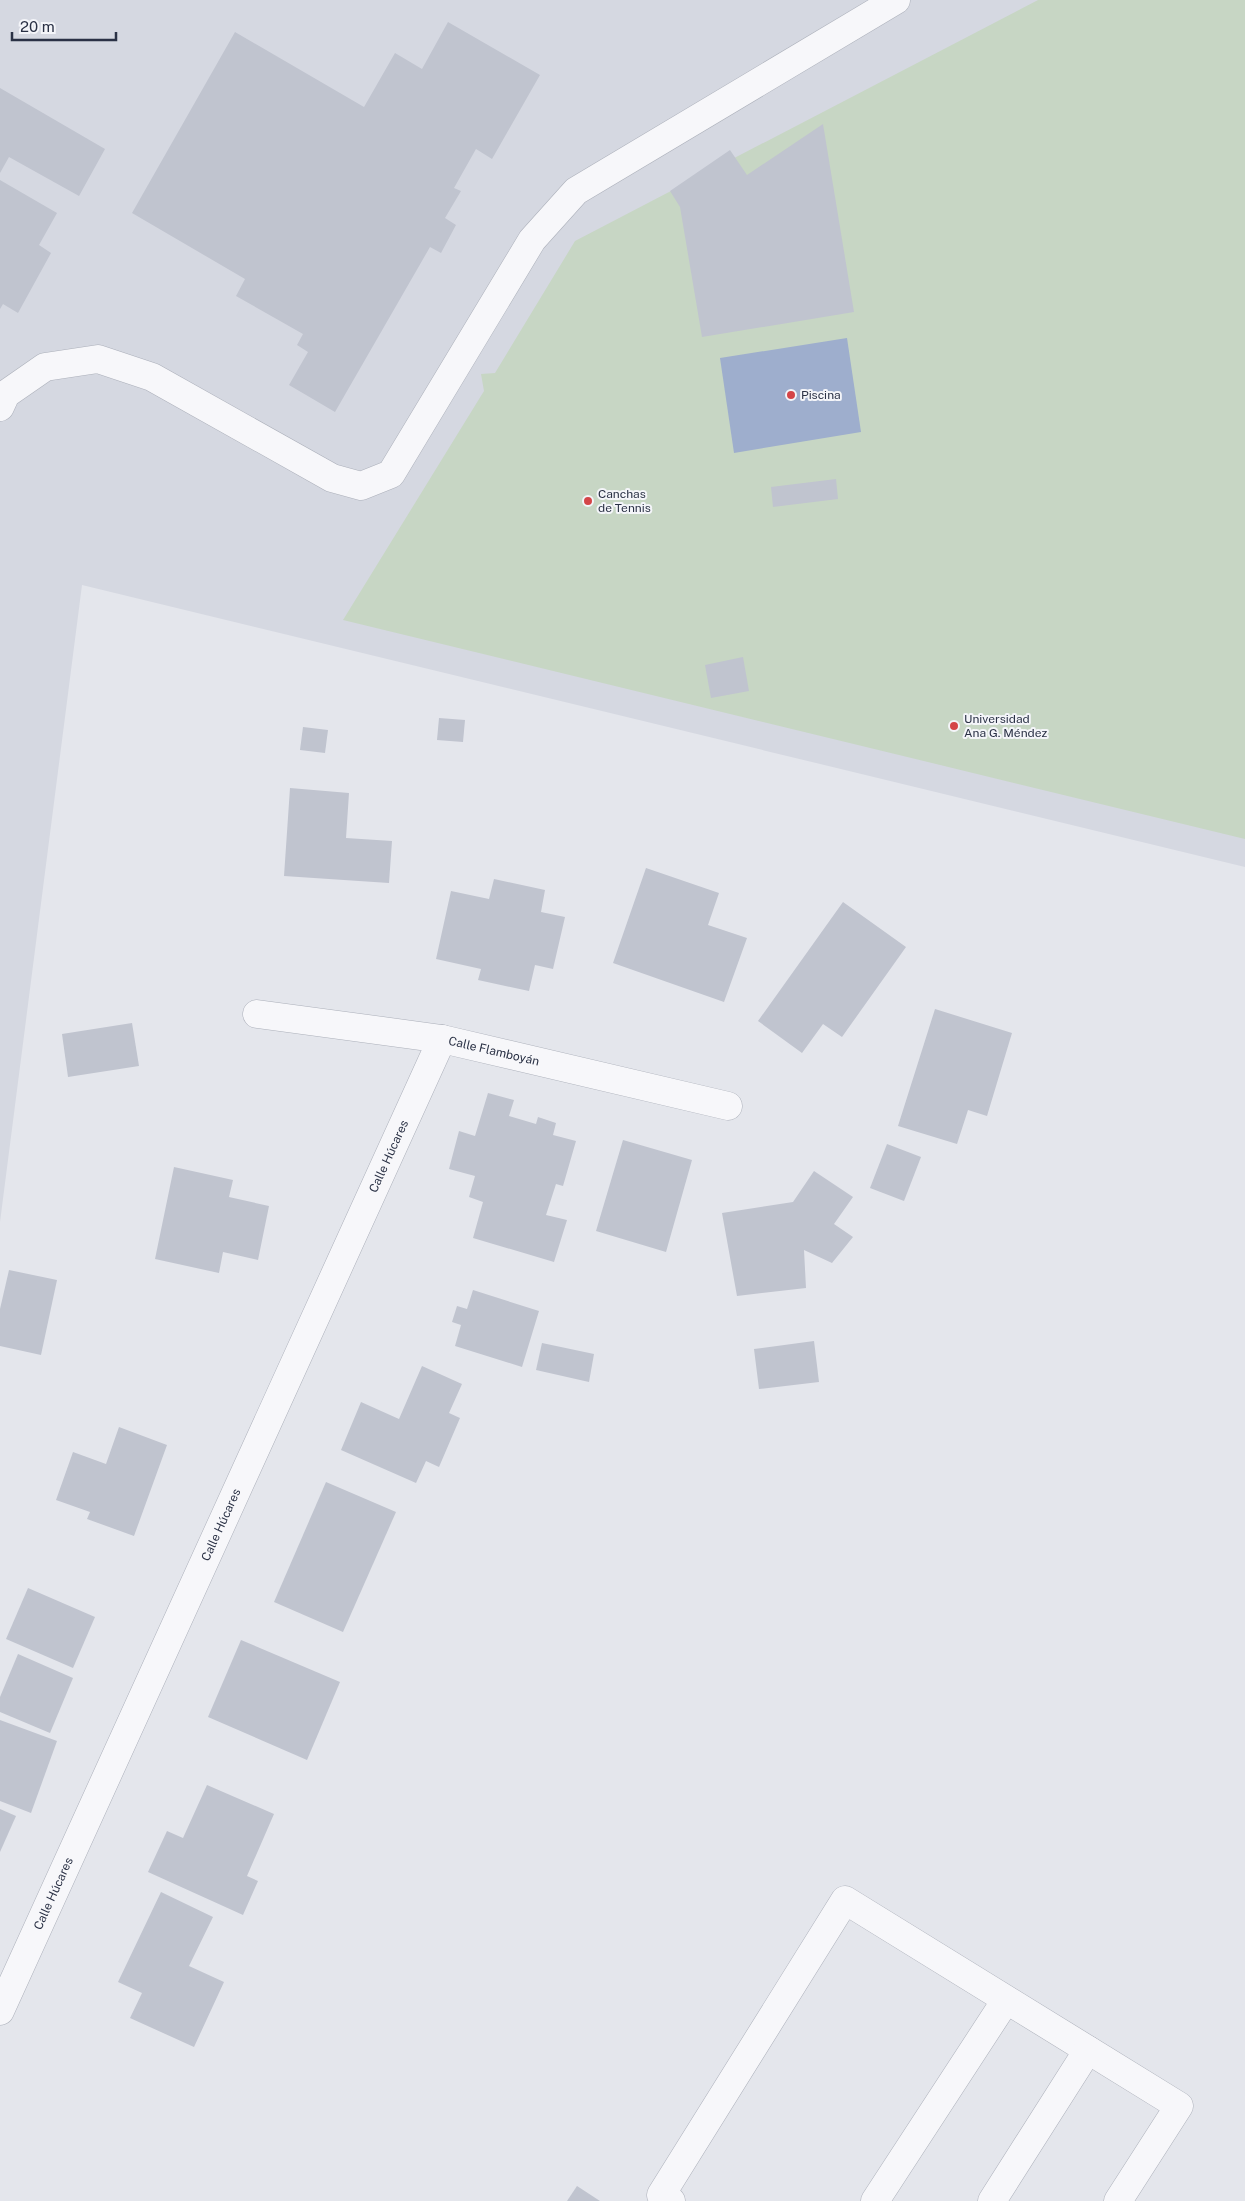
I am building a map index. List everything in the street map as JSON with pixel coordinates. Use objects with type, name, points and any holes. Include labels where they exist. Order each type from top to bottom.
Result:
[{"type":"street","points":[[0,407],[6,394],[45,367],[98,359],[152,377],[332,478],[361,486],[391,474],[532,240],[576,191],[859,9],[896,0]]},
{"type":"street","name":"Calle Flamboyán","points":[[257,1014],[442,1039],[728,1106]]},
{"type":"street","name":"Calle Húcares","points":[[0,2011],[442,1039]]},
{"type":"street","points":[[671,2201],[661,2195],[845,1900],[1179,2106],[1118,2201]]},
{"type":"street","points":[[875,2201],[1006,2000]]},
{"type":"street","points":[[992,2201],[1088,2050]]},
{"type":"shaded area","name":"Universidad Ana G. Méndez","points":[[0,0],[1245,0],[1245,867],[82,585],[0,1222]]},
{"type":"green space","points":[[1038,0],[1245,0],[1245,839],[343,620],[484,391],[481,374],[495,373],[575,241]]},
{"type":"water","name":"Piscina","points":[[847,338],[861,432],[734,453],[720,358]]},
{"type":"building","points":[[448,22],[540,75],[492,159],[476,149],[454,188],[461,191],[445,218],[456,225],[441,253],[430,247],[335,412],[289,385],[308,352],[297,345],[303,334],[236,296],[245,279],[132,213],[235,32],[364,107],[395,53],[422,69]]},
{"type":"building","points":[[0,88],[105,149],[79,196],[9,157],[0,173]]},
{"type":"building","points":[[823,124],[854,312],[702,337],[680,207],[670,191],[730,150],[747,175]]},
{"type":"building","points":[[0,180],[57,213],[39,245],[51,253],[18,313],[3,304],[0,309]]},
{"type":"building","points":[[836,479],[838,499],[773,507],[771,487]]},
{"type":"building","points":[[743,657],[749,691],[711,698],[705,665]]},
{"type":"building","points":[[439,718],[465,720],[463,742],[437,740]]},
{"type":"building","points":[[303,727],[328,730],[325,753],[300,750]]},
{"type":"building","points":[[290,788],[349,793],[346,838],[392,841],[389,883],[284,876]]},
{"type":"building","points":[[646,868],[719,893],[708,925],[747,938],[724,1002],[613,963]]},
{"type":"building","points":[[494,879],[545,890],[541,912],[565,917],[553,969],[535,965],[529,991],[478,980],[481,969],[436,959],[451,891],[489,899]]},
{"type":"building","points":[[843,902],[906,947],[842,1037],[823,1024],[802,1053],[758,1021]]},
{"type":"building","points":[[935,1009],[1012,1033],[987,1116],[968,1110],[957,1144],[898,1126]]},
{"type":"building","points":[[132,1023],[139,1066],[68,1077],[62,1034]]},
{"type":"building","points":[[488,1093],[514,1100],[509,1116],[536,1124],[538,1117],[556,1123],[553,1135],[576,1141],[563,1186],[556,1184],[546,1215],[567,1220],[554,1262],[473,1238],[483,1202],[469,1197],[475,1176],[449,1169],[459,1131],[475,1136]]},
{"type":"building","points":[[623,1140],[692,1160],[666,1252],[596,1231]]},
{"type":"building","points":[[887,1144],[921,1157],[904,1201],[870,1188]]},
{"type":"building","points":[[174,1167],[233,1180],[229,1197],[269,1206],[258,1260],[223,1252],[219,1273],[155,1259]]},
{"type":"building","points":[[814,1171],[853,1197],[834,1224],[853,1237],[832,1263],[804,1250],[806,1288],[737,1296],[722,1213],[793,1202]]},
{"type":"building","points":[[9,1270],[57,1280],[41,1355],[0,1346],[0,1309]]},
{"type":"building","points":[[473,1290],[539,1311],[522,1367],[455,1346],[461,1325],[452,1322],[457,1306],[467,1309]]},
{"type":"building","points":[[814,1341],[819,1382],[759,1389],[754,1349]]},
{"type":"building","points":[[542,1343],[594,1354],[589,1382],[536,1370]]},
{"type":"building","points":[[422,1366],[462,1384],[449,1413],[460,1418],[439,1467],[426,1461],[416,1483],[341,1450],[361,1402],[399,1419]]},
{"type":"building","points":[[119,1427],[167,1445],[134,1536],[87,1519],[90,1512],[56,1500],[73,1452],[106,1464]]},
{"type":"building","points":[[326,1482],[396,1512],[343,1632],[274,1602]]},
{"type":"building","points":[[28,1588],[95,1617],[73,1668],[6,1639]]},
{"type":"building","points":[[241,1640],[340,1682],[307,1760],[208,1717]]},
{"type":"building","points":[[18,1654],[73,1678],[50,1733],[0,1712],[0,1697]]},
{"type":"building","points":[[0,1720],[57,1741],[31,1813],[0,1801]]},
{"type":"building","points":[[207,1785],[274,1814],[247,1876],[258,1881],[243,1915],[148,1872],[167,1831],[183,1838]]},
{"type":"building","points":[[0,1809],[16,1816],[0,1852]]},
{"type":"building","points":[[161,1892],[213,1917],[189,1966],[224,1982],[194,2047],[130,2018],[142,1993],[118,1982]]},
{"type":"building","points":[[577,2186],[600,2201],[567,2201]]},
{"type":"place","name":"Piscina","points":[[791,395]]},
{"type":"place","name":"Canchas de Tennis","points":[[588,501]]},
{"type":"place","name":"Universidad Ana G. Méndez","points":[[954,726]]}]
